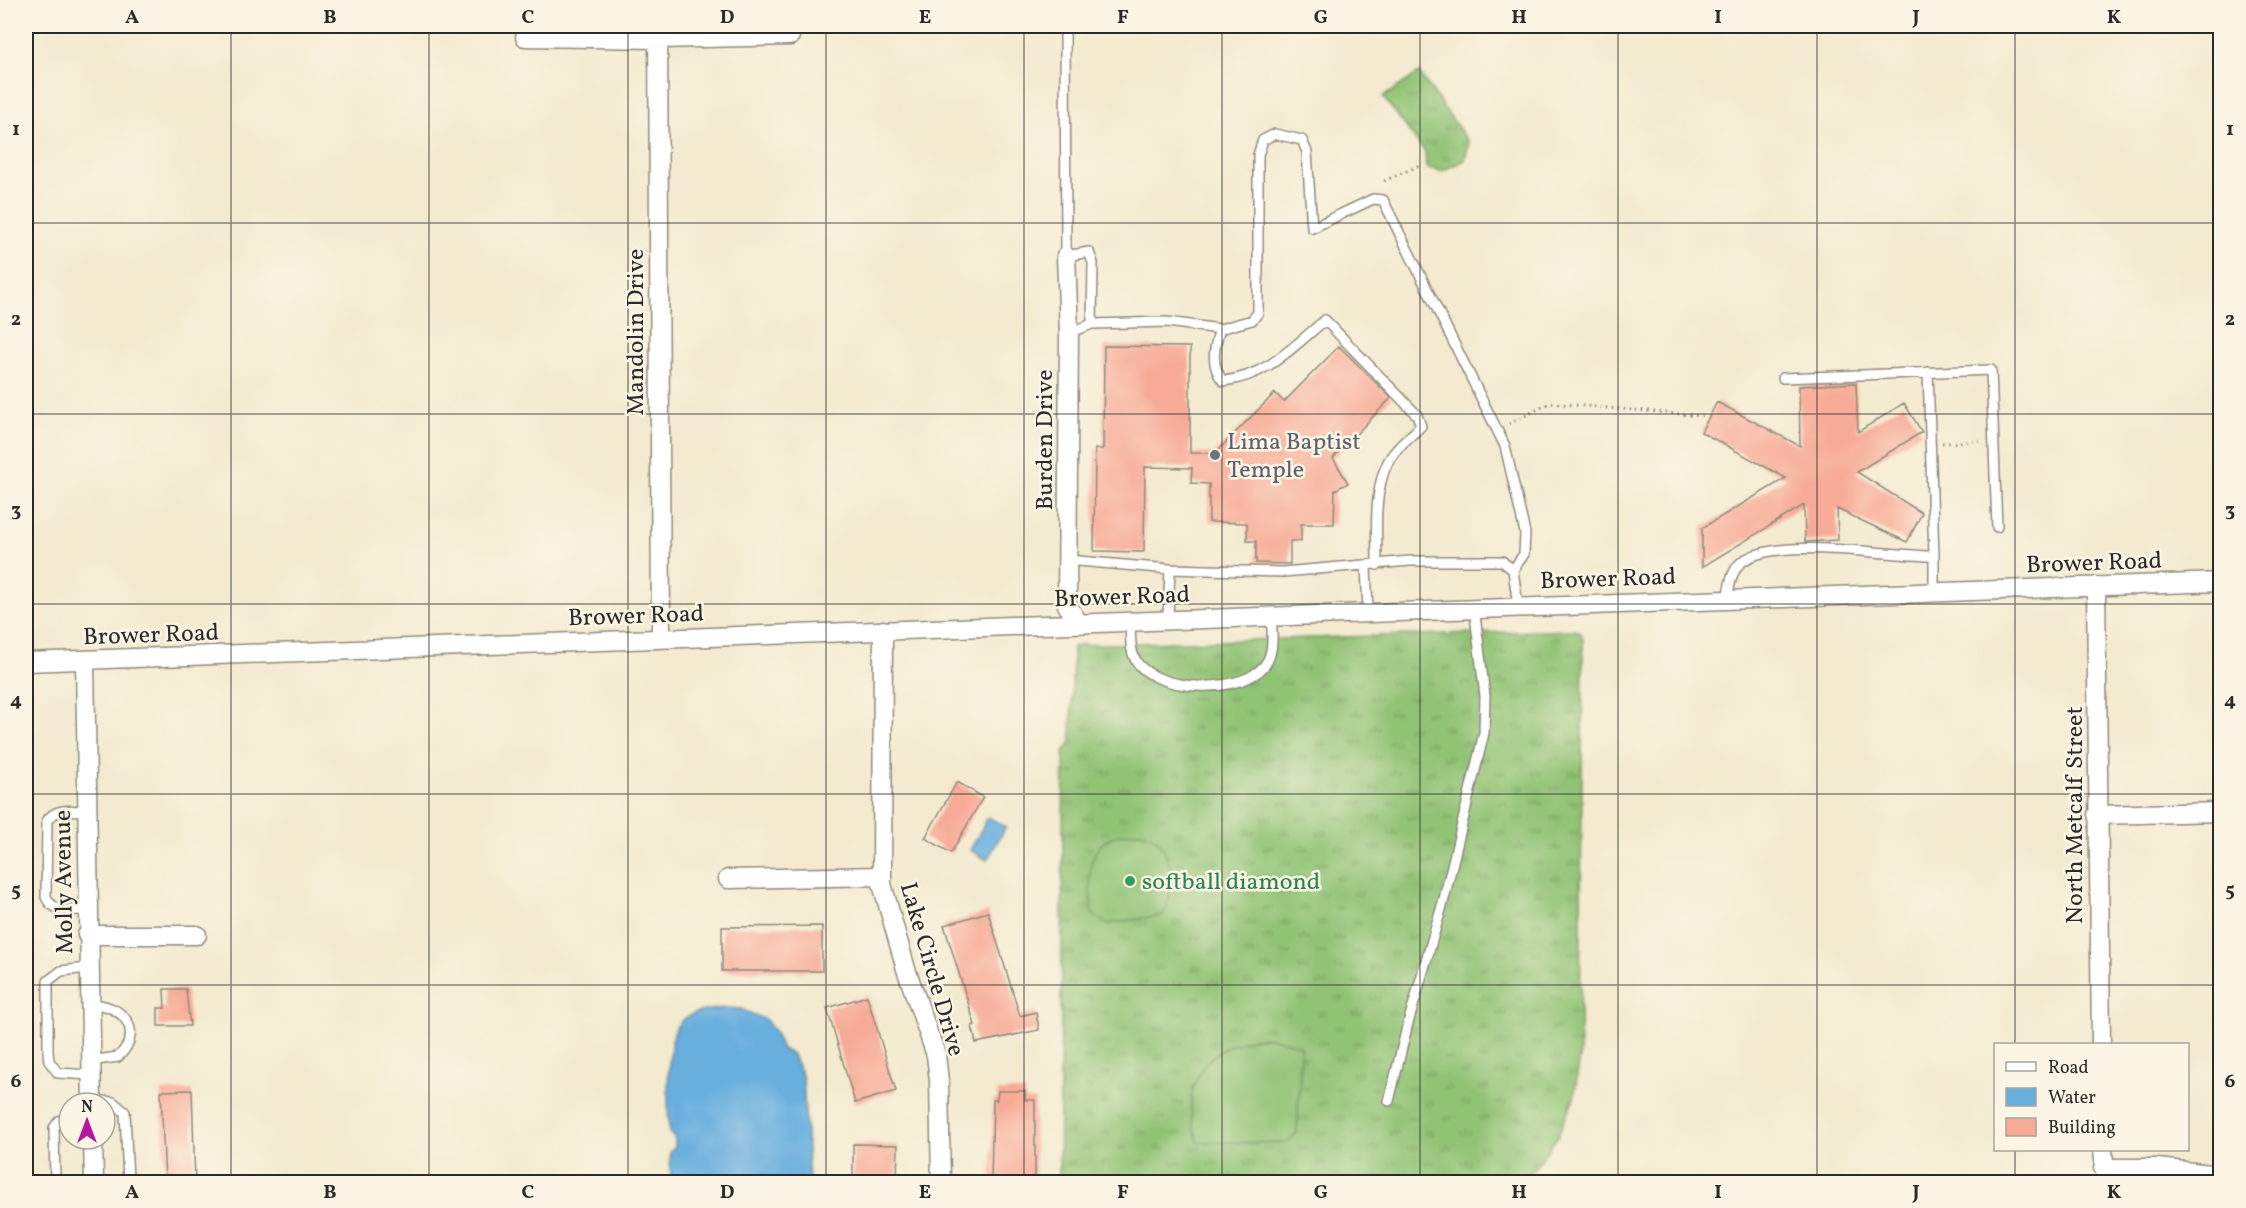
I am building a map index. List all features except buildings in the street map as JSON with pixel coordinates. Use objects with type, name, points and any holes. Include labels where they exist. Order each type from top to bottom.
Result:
[{"type":"street","points":[[525,37],[658,32],[790,36]]},
{"type":"street","name":"Mandolin Drive","points":[[658,32],[661,638]]},
{"type":"street","name":"Burden Drive","points":[[1066,256],[1069,333],[1067,605],[1078,622]]},
{"type":"street","name":"Brower Road","points":[[26,662],[1934,590],[2220,582]]},
{"type":"street","name":"North Metcalf Street","points":[[2096,586],[2101,1043]]},
{"type":"street","name":"Lake Circle Drive","points":[[883,630],[884,839],[881,876],[906,969],[936,1055],[939,1081],[941,1182]]},
{"type":"street","name":"Molly Avenue","points":[[85,660],[87,935],[91,1091]]},
{"type":"street","points":[[2097,815],[2220,812]]},
{"type":"street","name":"Lake Circle Drive","points":[[728,879],[881,876]]},
{"type":"street","points":[[87,935],[197,935]]},
{"type":"street","points":[[93,1151],[94,1182]]},
{"type":"street","points":[[2103,1172],[2157,1168],[2220,1174]]},
{"type":"lane","points":[[1065,26],[1066,256],[1089,252],[1093,263],[1092,324]]},
{"type":"lane","points":[[1069,333],[1092,324],[1167,322],[1220,329],[1252,320],[1258,313],[1258,154],[1263,140],[1275,134],[1292,135],[1302,140],[1307,152],[1312,228],[1373,199],[1383,200],[1505,446],[1525,533],[1524,554],[1513,570],[1518,606]]},
{"type":"lane","points":[[1220,329],[1214,347],[1216,372],[1223,381],[1243,379],[1272,365],[1325,320],[1417,415],[1421,426],[1387,462],[1381,482],[1377,520],[1377,566]]},
{"type":"lane","points":[[1783,378],[1991,370],[1997,527]]},
{"type":"lane","points":[[1929,372],[1934,590]]},
{"type":"lane","points":[[1727,598],[1734,571],[1742,561],[1754,555],[1809,550],[1934,556]]},
{"type":"lane","points":[[1067,560],[1170,569],[1283,572],[1366,567],[1410,561],[1502,561],[1513,570]]},
{"type":"lane","points":[[1366,567],[1368,611]]},
{"type":"lane","points":[[1168,619],[1170,569]]},
{"type":"lane","points":[[1389,1101],[1407,1027],[1444,899],[1484,733],[1485,696],[1474,607]]},
{"type":"lane","points":[[1130,620],[1134,657],[1144,670],[1172,682],[1212,686],[1249,676],[1264,666],[1271,647],[1271,615]]},
{"type":"lane","points":[[86,811],[60,811],[50,816],[47,821],[46,897],[50,905],[57,909],[87,910]]},
{"type":"lane","points":[[88,968],[61,971],[48,981],[49,1061],[58,1073],[90,1068],[118,1057],[125,1049],[127,1020],[120,1011],[106,1005],[89,1004]]},
{"type":"lane","points":[[117,1105],[125,1112],[128,1182]]},
{"type":"lane","points":[[55,1182],[54,1128],[57,1124]]},
{"type":"path","points":[[1384,181],[1418,166]]},
{"type":"path","points":[[1497,430],[1550,403],[1704,416]]},
{"type":"path","points":[[1930,443],[1994,441]]},
{"type":"green space","points":[[1419,73],[1469,143],[1465,160],[1442,171],[1426,168],[1425,152],[1383,97]]},
{"type":"green space","points":[[1575,630],[1581,633],[1583,640],[1580,1057],[1574,1098],[1557,1137],[1525,1182],[1059,1182],[1064,752],[1071,742],[1073,647]]},
{"type":"green space","name":"softball diamond","points":[[1138,832],[1152,836],[1165,852],[1170,873],[1167,906],[1163,915],[1107,924],[1092,914],[1090,870],[1092,860],[1104,842],[1114,836]]},
{"type":"green space","points":[[1270,1037],[1301,1046],[1297,1133],[1286,1143],[1198,1142],[1192,1120],[1192,1101],[1195,1083],[1202,1068],[1229,1046]]},
{"type":"water","points":[[988,817],[1006,827],[987,860],[970,850]]},
{"type":"water","points":[[725,1008],[741,1009],[766,1020],[782,1049],[793,1055],[803,1078],[809,1182],[671,1182],[670,1152],[675,1147],[675,1138],[669,1133],[668,1077],[674,1034],[678,1025],[687,1017],[699,1012]]},
{"type":"place","name":"Lima Baptist Temple","points":[[1215,455]]},
{"type":"place","name":"softball diamond","points":[[1130,881]]}]
